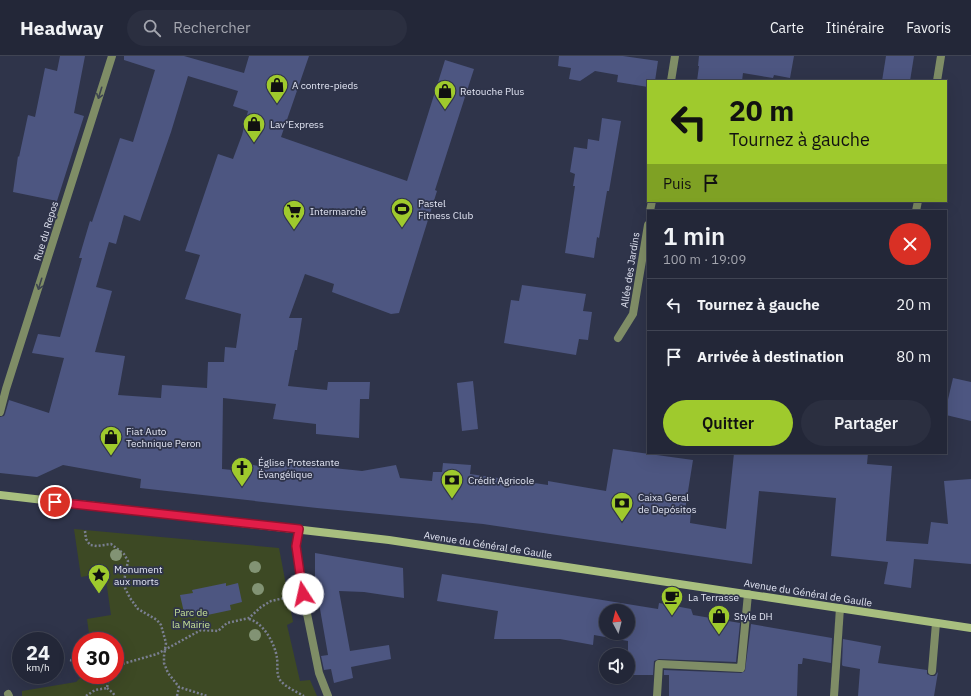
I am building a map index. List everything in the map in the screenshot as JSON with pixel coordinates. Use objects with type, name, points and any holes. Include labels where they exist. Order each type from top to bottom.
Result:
[{"type":"main road","name":"Avenue du Général de Gaulle","points":[[0,495],[389,540],[971,628]]},
{"type":"street","name":"Rue du Repos","points":[[0,412],[112,56]]},
{"type":"street","points":[[672,80],[676,56]]},
{"type":"street","points":[[937,80],[941,56]]},
{"type":"street","name":"Allée des Jardins","points":[[618,338],[633,314],[647,231]]},
{"type":"street","points":[[299,529],[296,546],[303,594],[319,673],[328,696]]},
{"type":"street","points":[[658,696],[659,664],[741,668],[748,594]]},
{"type":"street","points":[[834,696],[840,608]]},
{"type":"street","points":[[932,671],[936,623]]},
{"type":"path","points":[[85,531],[86,539],[90,545],[97,546],[112,544],[124,554],[128,561],[124,581],[125,588],[138,609],[157,620],[161,625],[166,643],[164,656],[168,673],[179,687],[207,696]]},
{"type":"path","points":[[124,664],[157,654],[201,630],[215,631],[221,629],[227,623],[249,618],[270,601],[303,594]]},
{"type":"path","points":[[249,618],[258,623],[273,643],[276,651],[280,680],[304,696]]},
{"type":"path","points":[[106,688],[107,684]]},
{"type":"path","points":[[177,696],[179,687]]},
{"type":"path","points":[[86,696],[95,690],[106,688],[113,692],[115,696]]},
{"type":"green space","name":"Parc de la Mairie","points":[[74,529],[279,548],[293,622],[287,625],[300,681],[310,680],[317,696],[22,696],[22,691],[72,683],[72,684],[124,684],[124,632],[89,632],[87,619],[111,615],[105,573],[81,577]]},
{"type":"building","points":[[60,56],[85,56],[74,113],[84,116],[57,201],[13,192],[18,156],[19,157],[28,115],[35,117],[45,68],[57,71]]},
{"type":"building","points":[[124,56],[184,56],[244,73],[249,56],[309,56],[281,137],[407,181],[445,60],[474,69],[435,190],[437,191],[399,313],[391,314],[332,292],[334,284],[305,274],[289,318],[302,318],[297,350],[295,350],[288,386],[327,390],[328,382],[370,382],[369,399],[360,399],[359,438],[316,434],[316,424],[273,419],[276,404],[223,398],[222,469],[252,472],[253,465],[265,467],[266,461],[362,471],[396,465],[400,478],[432,481],[433,472],[442,472],[443,463],[471,465],[470,474],[548,485],[548,481],[606,491],[613,449],[693,460],[685,510],[691,512],[690,523],[726,529],[734,454],[868,454],[867,464],[892,466],[886,541],[928,544],[931,522],[948,524],[944,481],[971,479],[971,564],[914,559],[911,588],[884,584],[888,562],[831,556],[836,498],[759,491],[752,564],[483,524],[317,508],[140,488],[141,479],[63,465],[37,477],[0,473],[0,417],[4,416],[9,400],[49,413],[64,358],[32,353],[38,334],[60,337],[82,258],[79,258],[90,221],[92,222],[120,138],[133,142],[155,70],[124,60]],"holes":[[[188,76],[238,91],[233,106],[248,111],[242,135],[233,159],[218,154],[185,251],[200,255],[185,299],[241,314],[236,348],[225,347],[224,362],[208,362],[207,388],[162,385],[161,398],[118,395],[125,356],[95,352],[112,291],[96,287],[109,242],[116,244],[124,215],[140,221],[171,132]]]},
{"type":"building","points":[[559,56],[623,56],[658,61],[655,80],[647,80],[647,87],[617,82],[618,75],[595,71],[580,81],[569,79],[571,68],[558,66]]},
{"type":"building","points":[[699,56],[794,56],[790,78],[774,75],[773,78],[743,73],[742,80],[697,80]]},
{"type":"building","points":[[886,56],[914,56],[910,80],[882,80]]},
{"type":"building","points":[[602,118],[621,121],[609,191],[607,191],[594,258],[565,253],[575,186],[573,186],[575,174],[570,172],[574,147],[587,149],[588,139],[599,141]]},
{"type":"building","points":[[522,285],[586,294],[583,311],[592,312],[588,340],[579,339],[576,355],[504,343],[511,300],[519,301]]},
{"type":"building","points":[[953,378],[971,382],[971,421],[947,415],[947,404]]},
{"type":"building","points":[[473,381],[478,429],[462,431],[457,383]]},
{"type":"building","points":[[315,553],[403,568],[404,598],[364,592],[339,591],[350,651],[389,645],[391,659],[351,667],[353,678],[334,683],[331,669],[324,670],[321,656],[328,655],[315,580]]},
{"type":"building","points":[[442,574],[627,604],[599,604],[599,636],[594,635],[593,645],[560,639],[494,639],[498,611],[437,601]]},
{"type":"building","points":[[226,583],[226,586],[238,583],[242,602],[230,605],[231,610],[198,617],[197,615],[185,617],[180,595],[193,593],[192,590]]},
{"type":"building","points":[[659,603],[691,609],[693,615],[740,623],[736,662],[659,659],[654,661],[653,675],[635,675],[635,648],[628,648],[628,641],[622,640],[635,640],[635,605],[658,609]]},
{"type":"building","points":[[751,624],[832,638],[831,663],[803,658],[802,664],[798,664],[797,696],[669,696],[669,675],[664,675],[664,670],[741,673],[745,671]]},
{"type":"building","points":[[843,639],[881,646],[878,663],[927,670],[927,674],[931,676],[935,676],[938,672],[934,696],[858,696],[860,669],[842,665]]},
{"type":"place","name":"A contre-pieds","points":[[277,104]]},
{"type":"place","name":"Retouche Plus","points":[[445,110]]},
{"type":"place","name":"Lav’Express","points":[[254,144]]},
{"type":"place","name":"Pastel Fitness Club","points":[[402,228]]},
{"type":"place","name":"Intermarché","points":[[294,230]]},
{"type":"place","name":"Fiat Auto Technique Peron","points":[[111,456]]},
{"type":"place","name":"Église Protestante Évangélique","points":[[242,488]]},
{"type":"place","name":"Crédit Agricole","points":[[452,500]]},
{"type":"place","name":"Caixa Geral de Depósitos","points":[[622,522]]},
{"type":"place","name":"Monument aux morts","points":[[99,594]]},
{"type":"place","name":"La Terrasse","points":[[672,616]]},
{"type":"place","name":"Style DH","points":[[719,636]]},
{"type":"route","points":[[55,502],[299,529],[296,546],[303,594]]}]
